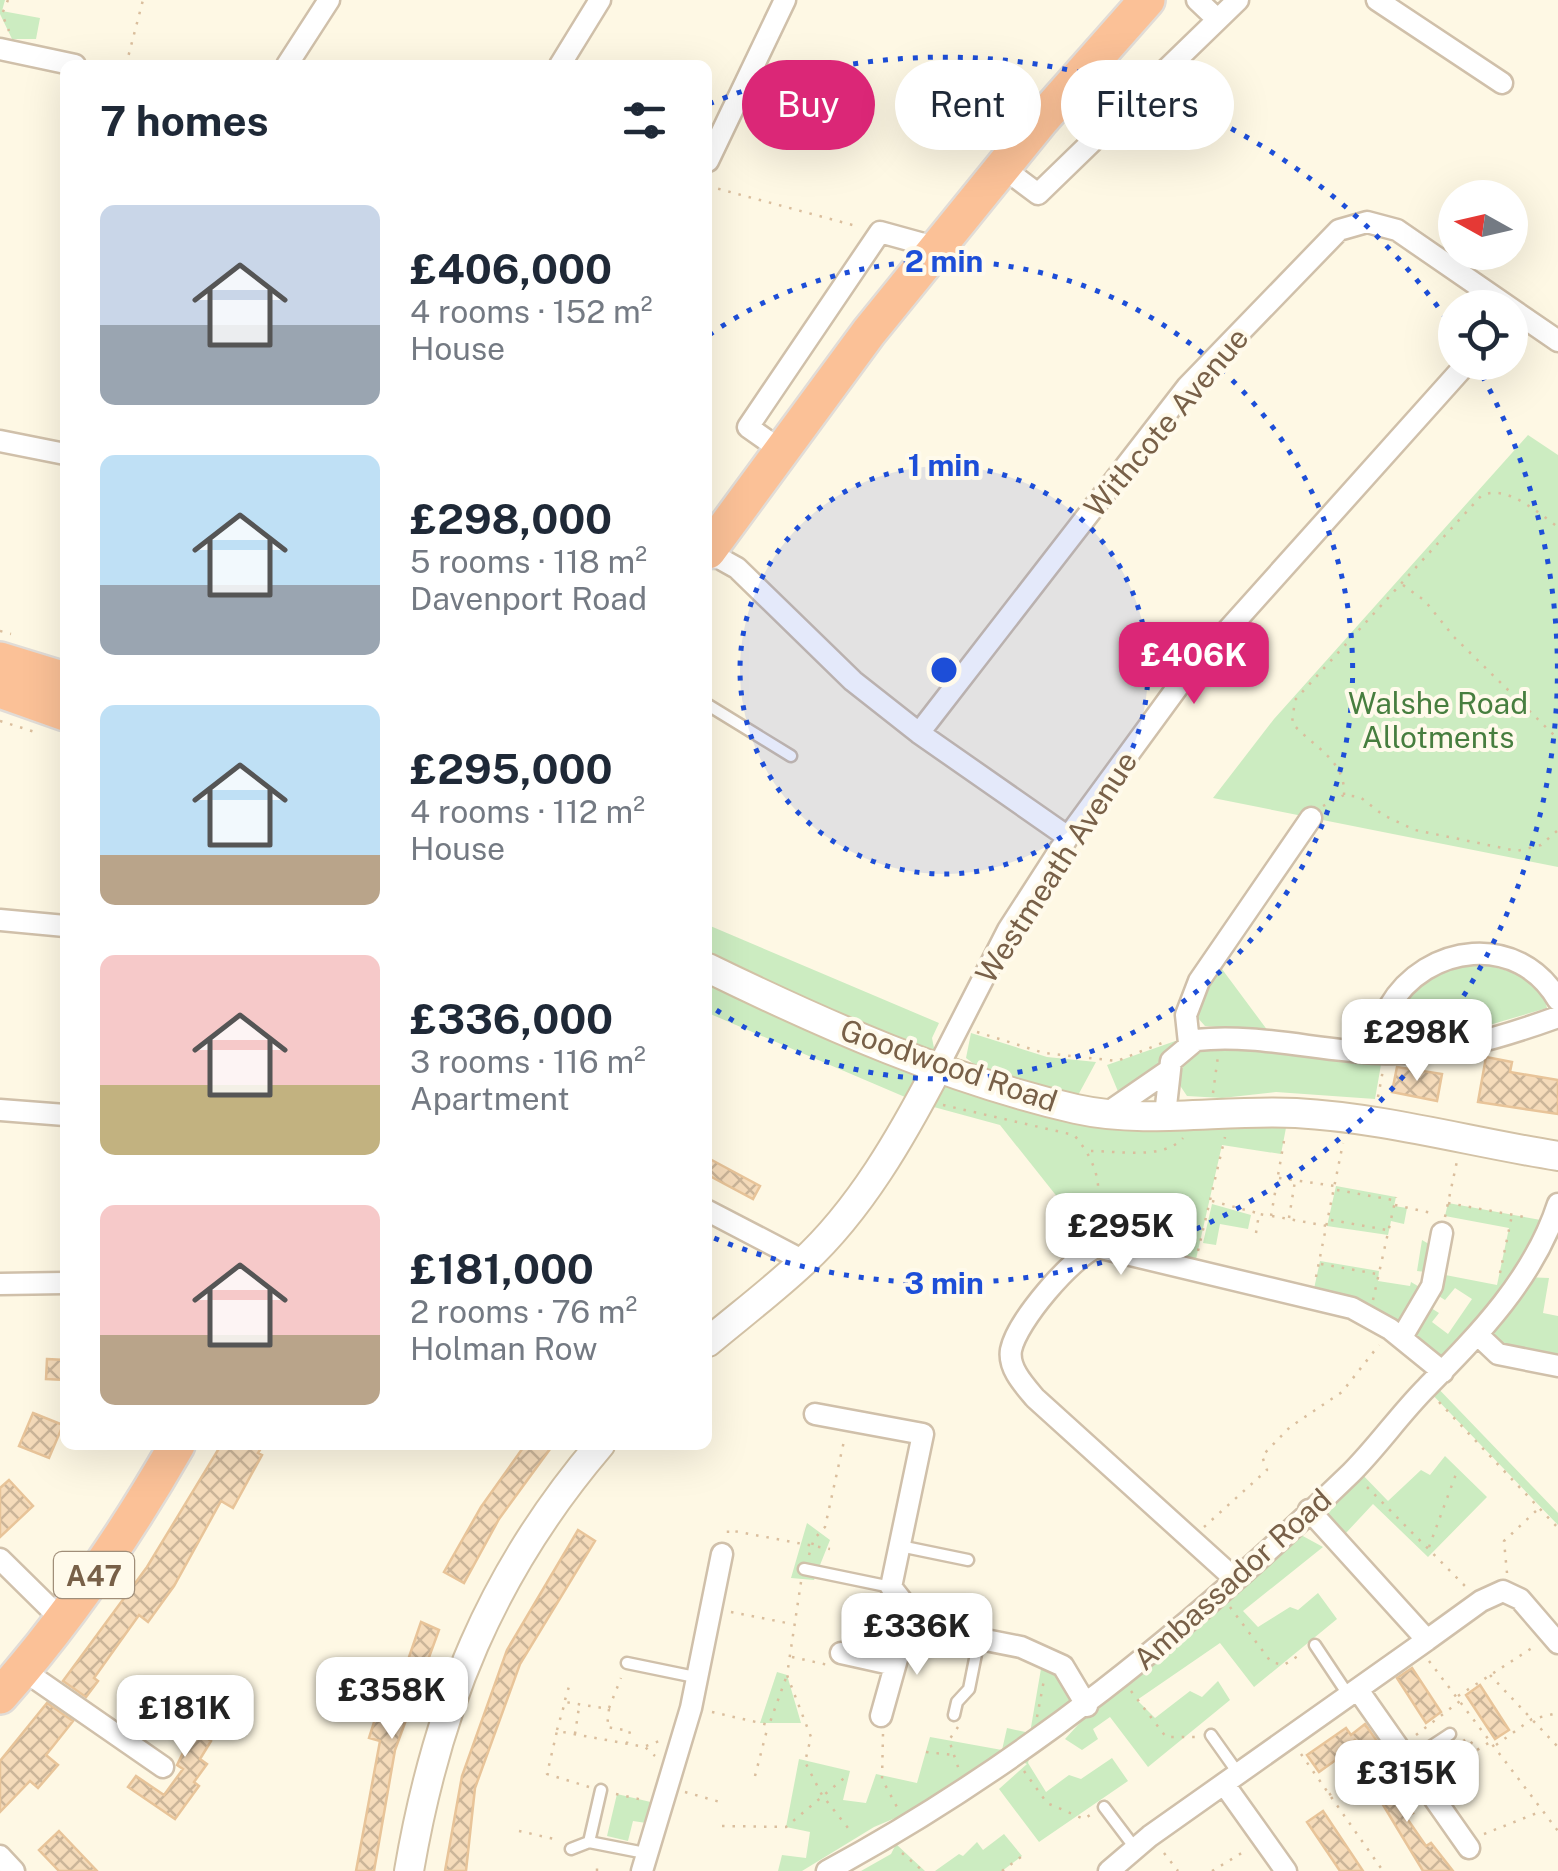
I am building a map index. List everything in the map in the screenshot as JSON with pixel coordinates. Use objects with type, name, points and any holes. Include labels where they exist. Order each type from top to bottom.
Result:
[{"type":"highway","points":[[712,548],[779,448],[1137,3]]},
{"type":"highway","points":[[0,660],[60,678]]},
{"type":"highway","points":[[0,690],[57,724]]},
{"type":"highway","name":"A47","points":[[12,1683],[139,1511],[175,1450]]},
{"type":"street","points":[[291,60],[330,0]]},
{"type":"street","points":[[563,60],[600,0]]},
{"type":"street","points":[[712,152],[786,0]]},
{"type":"street","points":[[1197,0],[1217,19]]},
{"type":"street","points":[[1002,167],[1038,194],[1238,0]]},
{"type":"street","points":[[1378,0],[1502,83]]},
{"type":"street","points":[[5,50],[60,62]]},
{"type":"street","name":"Withcote Avenue","points":[[919,733],[1187,388],[1332,235],[1357,223],[1388,226],[1480,290]]},
{"type":"street","points":[[779,448],[748,427],[880,232],[938,248]]},
{"type":"street","name":"Withcote Avenue","points":[[1528,322],[1558,341]]},
{"type":"street","name":"Westmeath Avenue","points":[[938,1068],[1008,930],[1068,837],[1206,653],[1452,380]]},
{"type":"street","points":[[0,441],[60,453]]},
{"type":"street","points":[[712,555],[747,576],[853,681],[919,733],[1068,837]]},
{"type":"street","points":[[1107,1112],[1168,1072],[1187,1038],[1186,1015],[1199,982],[1311,818]]},
{"type":"street","points":[[0,920],[60,926]]},
{"type":"street","points":[[1382,1053],[1387,1010],[1400,992],[1424,969],[1454,955],[1509,957],[1544,980],[1558,1000]]},
{"type":"street","name":"Goodwood Road","points":[[712,970],[938,1068],[1078,1109],[1176,1125],[1221,1114],[1290,1112],[1361,1117],[1461,1140],[1558,1156]]},
{"type":"street","points":[[1187,1038],[1382,1053],[1475,1044],[1558,1017]]},
{"type":"street","points":[[712,1339],[804,1262],[866,1188],[938,1068]]},
{"type":"street","points":[[1168,1072],[1176,1125]]},
{"type":"street","points":[[0,1110],[60,1115]]},
{"type":"street","points":[[712,1213],[804,1262]]},
{"type":"street","name":"Ambassador Road","points":[[827,1871],[1023,1753],[1087,1706],[1227,1586],[1352,1472],[1426,1388],[1480,1336],[1522,1277],[1555,1213]]},
{"type":"street","points":[[1396,1333],[1432,1286],[1443,1224]]},
{"type":"street","points":[[1227,1586],[1192,1538],[1035,1398],[1016,1375],[1010,1352],[1023,1324],[1082,1253],[1098,1248],[1194,1268],[1369,1316],[1443,1372]]},
{"type":"street","points":[[0,1284],[60,1283]]},
{"type":"street","points":[[1480,1336],[1498,1354],[1558,1366]]},
{"type":"street","points":[[815,1414],[923,1434],[891,1588],[916,1620],[930,1628],[1021,1646],[1063,1666],[1087,1706]]},
{"type":"street","points":[[409,1871],[434,1748],[477,1634],[538,1527],[596,1450]]},
{"type":"street","points":[[1309,1510],[1422,1643]]},
{"type":"street","points":[[644,1862],[691,1708],[722,1554]]},
{"type":"street","points":[[0,1560],[62,1620]]},
{"type":"street","points":[[1109,1871],[1143,1842],[1480,1601],[1503,1591],[1520,1599],[1555,1639]]},
{"type":"street","points":[[881,1716],[904,1634],[916,1620]]},
{"type":"street","points":[[840,1653],[895,1665]]},
{"type":"street","points":[[12,1683],[163,1768]]},
{"type":"street","points":[[1353,1694],[1403,1754],[1466,1845]]},
{"type":"street","points":[[1231,1779],[1263,1839],[1286,1871]]},
{"type":"street","points":[[0,1856],[14,1871]]},
{"type":"lane","points":[[712,708],[791,756]]},
{"type":"lane","points":[[900,1546],[968,1560]]},
{"type":"lane","points":[[804,1569],[891,1588]]},
{"type":"lane","points":[[954,1716],[957,1702],[969,1689],[979,1640]]},
{"type":"lane","points":[[1315,1645],[1353,1694]]},
{"type":"lane","points":[[627,1663],[695,1677]]},
{"type":"lane","points":[[1403,1754],[1450,1734]]},
{"type":"lane","points":[[1211,1736],[1231,1779]]},
{"type":"lane","points":[[601,1790],[580,1845],[644,1862]]},
{"type":"lane","points":[[1104,1807],[1143,1842]]},
{"type":"path","points":[[5,50],[12,39],[2,14],[8,0]]},
{"type":"path","points":[[127,60],[143,0]]},
{"type":"path","points":[[712,187],[880,232]]},
{"type":"path","points":[[1344,794],[1345,778],[1339,766],[1292,723],[1295,700],[1490,491],[1506,493],[1558,527]]},
{"type":"path","points":[[1402,584],[1425,601],[1454,637],[1558,739]]},
{"type":"path","points":[[0,720],[57,724]]},
{"type":"path","points":[[1311,818],[1326,802],[1344,794],[1360,798],[1383,815],[1415,830],[1501,849],[1529,850],[1558,830]]},
{"type":"path","points":[[957,1024],[1044,1052],[1117,1061],[1187,1038]]},
{"type":"path","points":[[1194,1268],[1210,1201],[1221,1114],[1221,1039]]},
{"type":"path","points":[[1312,1298],[1336,1188],[1382,1053]]},
{"type":"path","points":[[922,1097],[974,1114],[1074,1135],[1097,1168],[1098,1210],[1082,1253]]},
{"type":"path","points":[[1271,1216],[1290,1112]]},
{"type":"path","points":[[1088,1151],[1173,1149],[1176,1125]]},
{"type":"path","points":[[1277,1177],[1395,1200],[1443,1224],[1461,1140]]},
{"type":"path","points":[[1288,1219],[1295,1180]]},
{"type":"path","points":[[1369,1316],[1395,1200]]},
{"type":"path","points":[[1210,1201],[1328,1226]]},
{"type":"path","points":[[1448,1202],[1512,1216],[1555,1213]]},
{"type":"path","points":[[1256,1233],[1259,1214]]},
{"type":"path","points":[[1497,1285],[1512,1216]]},
{"type":"path","points":[[1329,1220],[1388,1230]]},
{"type":"path","points":[[1319,1263],[1379,1274]]},
{"type":"path","points":[[1192,1538],[1267,1470],[1262,1456],[1290,1428],[1342,1392],[1396,1333]]},
{"type":"path","points":[[1426,1388],[1558,1528]]},
{"type":"path","points":[[755,1776],[787,1674],[804,1569],[812,1546],[825,1527],[844,1442]]},
{"type":"path","points":[[1352,1472],[1480,1601]]},
{"type":"path","points":[[1428,1549],[1456,1474]]},
{"type":"path","points":[[1510,1594],[1504,1541],[1538,1508]]},
{"type":"path","points":[[722,1554],[728,1530],[830,1548]]},
{"type":"path","points":[[1227,1586],[1271,1662],[1284,1664],[1315,1645]]},
{"type":"path","points":[[710,1607],[794,1624]]},
{"type":"path","points":[[1328,1795],[1403,1754],[1458,1699],[1490,1675],[1555,1639]]},
{"type":"path","points":[[1422,1643],[1458,1699],[1558,1831]]},
{"type":"path","points":[[791,1657],[836,1667],[840,1653]]},
{"type":"path","points":[[1048,1659],[1023,1753],[1047,1803],[1084,1819],[1104,1807]]},
{"type":"path","points":[[626,1744],[630,1731],[607,1726],[609,1709],[627,1663]]},
{"type":"path","points":[[787,1674],[811,1736],[805,1762],[822,1795],[865,1850]]},
{"type":"path","points":[[1490,1675],[1558,1747]]},
{"type":"path","points":[[1122,1677],[1166,1738],[1211,1736]]},
{"type":"path","points":[[554,1778],[546,1774],[570,1683]]},
{"type":"path","points":[[565,1702],[609,1709]]},
{"type":"path","points":[[575,1736],[580,1704]]},
{"type":"path","points":[[691,1708],[769,1725]]},
{"type":"path","points":[[1426,1786],[1477,1750],[1532,1719],[1558,1714]]},
{"type":"path","points":[[881,1716],[885,1750],[882,1778],[907,1826]]},
{"type":"path","points":[[557,1731],[644,1746],[667,1778],[720,1802]]},
{"type":"path","points":[[1290,1738],[1383,1871]]},
{"type":"path","points":[[1455,1747],[1468,1738],[1477,1750]]},
{"type":"path","points":[[937,1753],[950,1743]]},
{"type":"path","points":[[926,1752],[954,1756]]},
{"type":"path","points":[[722,1826],[786,1828],[850,1774]]},
{"type":"path","points":[[1466,1845],[1543,1810]]},
{"type":"path","points":[[519,1831],[580,1845]]},
{"type":"path","points":[[886,1838],[924,1871]]},
{"type":"path","points":[[1212,1871],[1263,1839]]},
{"type":"path","points":[[1143,1842],[1178,1871]]},
{"type":"path","points":[[1002,1871],[1022,1856]]},
{"type":"green space","points":[[0,0],[5,0],[2,11],[40,18],[36,39],[12,39],[0,14]]},
{"type":"green space","name":"Walshe Road Allotments","points":[[1528,435],[1558,455],[1558,867],[1213,798],[1274,719]]},
{"type":"green space","points":[[712,927],[939,1023],[932,1038],[938,1068],[1073,1113],[1289,1112],[1281,1154],[1222,1145],[1194,1268],[1097,1247],[1000,1125],[919,1103],[712,1015]]},
{"type":"green space","points":[[1216,961],[1268,1031],[1205,1026],[1188,1007]]},
{"type":"green space","points":[[1477,962],[1525,976],[1543,991],[1547,1008],[1469,1031],[1390,1039],[1398,1008],[1418,986],[1446,970]]},
{"type":"green space","points":[[971,1033],[1047,1057],[1096,1062],[1076,1099],[978,1067],[966,1058]]},
{"type":"green space","points":[[1181,1039],[1151,1079],[1122,1101],[1107,1065]]},
{"type":"green space","points":[[1222,1047],[1382,1059],[1375,1099],[1276,1092],[1222,1098],[1187,1096],[1179,1084],[1184,1061],[1202,1049]]},
{"type":"green space","points":[[1336,1186],[1396,1197],[1394,1206],[1407,1208],[1404,1224],[1391,1221],[1388,1235],[1327,1226]]},
{"type":"green space","points":[[1448,1203],[1552,1222],[1523,1277],[1549,1278],[1543,1313],[1558,1316],[1558,1366],[1479,1336],[1443,1372],[1421,1355],[1312,1298],[1320,1261],[1379,1271],[1378,1281],[1410,1286],[1411,1282],[1428,1292],[1423,1303],[1439,1313],[1432,1322],[1448,1334],[1472,1299],[1455,1288],[1445,1300],[1437,1295],[1434,1273],[1417,1271],[1422,1240],[1439,1250],[1435,1273],[1497,1285],[1509,1228],[1445,1216]]},
{"type":"green space","points":[[1212,1204],[1251,1215],[1248,1229],[1220,1224],[1216,1245],[1203,1243]]},
{"type":"green space","points":[[1432,1382],[1558,1513],[1558,1525],[1426,1388]]},
{"type":"green space","points":[[1445,1456],[1487,1497],[1428,1557],[1373,1504],[1345,1534],[1317,1503],[1356,1468],[1388,1501],[1421,1470],[1430,1475]]},
{"type":"green space","points":[[807,1523],[830,1540],[814,1580],[791,1578]]},
{"type":"green space","points":[[1301,1535],[1323,1547],[1243,1611],[1258,1627],[1290,1607],[1298,1610],[1318,1593],[1337,1619],[1254,1687],[1220,1643],[1137,1700],[1155,1718],[1190,1691],[1202,1697],[1218,1681],[1230,1700],[1148,1767],[1110,1717],[1093,1729],[1098,1739],[1082,1750],[1065,1739],[1122,1677]]},
{"type":"green space","points":[[1043,1657],[1087,1706],[1032,1747],[1028,1763],[1046,1792],[1069,1775],[1081,1779],[1112,1758],[1128,1781],[1039,1842],[999,1789],[1027,1764],[1015,1759],[966,1788],[874,1827],[802,1871],[778,1871],[782,1855],[806,1858],[810,1832],[786,1827],[799,1759],[850,1771],[843,1800],[866,1803],[876,1774],[917,1783],[930,1737],[1002,1750],[1007,1728],[1030,1733]]},
{"type":"green space","points":[[777,1672],[787,1675],[801,1723],[760,1723]]},
{"type":"green space","points":[[617,1794],[659,1804],[653,1824],[633,1821],[628,1841],[607,1836]]},
{"type":"green space","points":[[1004,1834],[1022,1856],[1002,1871],[935,1871],[959,1854],[963,1856],[977,1842],[983,1850]]},
{"type":"green space","points":[[896,1844],[925,1871],[861,1871],[891,1854]]},
{"type":"building","points":[[1486,1057],[1512,1062],[1510,1072],[1558,1080],[1558,1114],[1478,1102]]},
{"type":"building","points":[[1397,1067],[1442,1074],[1437,1101],[1392,1092]]},
{"type":"building","points":[[712,1160],[760,1186],[753,1199],[712,1177]]},
{"type":"building","points":[[47,1359],[60,1360],[60,1380],[46,1379]]},
{"type":"building","points":[[33,1413],[60,1424],[49,1458],[19,1446]]},
{"type":"building","points":[[218,1450],[260,1450],[262,1455],[233,1508],[221,1501],[174,1586],[148,1622],[139,1615],[94,1678],[98,1681],[86,1697],[63,1681],[147,1567]]},
{"type":"building","points":[[521,1450],[549,1450],[499,1519],[464,1583],[444,1572],[481,1507]]},
{"type":"building","points":[[9,1480],[33,1506],[0,1537],[0,1488]]},
{"type":"building","points":[[578,1530],[595,1541],[520,1664],[475,1788],[466,1871],[445,1871],[462,1776],[507,1650]]},
{"type":"building","points":[[421,1622],[439,1630],[395,1750],[374,1871],[356,1871],[380,1741],[369,1738],[382,1697],[394,1701]]},
{"type":"building","points":[[1412,1668],[1441,1712],[1426,1723],[1397,1678]]},
{"type":"building","points":[[1480,1685],[1509,1730],[1495,1739],[1466,1695]]},
{"type":"building","points":[[181,1692],[229,1726],[223,1735],[214,1730],[208,1739],[211,1741],[200,1759],[207,1764],[194,1782],[199,1786],[175,1819],[128,1787],[136,1776],[164,1795],[183,1769],[177,1765],[196,1726],[191,1723],[194,1719],[173,1707]]},
{"type":"building","points":[[47,1703],[73,1721],[46,1755],[58,1765],[38,1788],[30,1781],[0,1812],[0,1761]]},
{"type":"building","points":[[1365,1724],[1377,1741],[1364,1751],[1354,1739],[1358,1744],[1319,1772],[1307,1755],[1346,1728],[1351,1735]]},
{"type":"building","points":[[1384,1772],[1413,1813],[1406,1817],[1426,1846],[1431,1843],[1453,1871],[1423,1871],[1368,1780]]},
{"type":"building","points":[[1323,1811],[1363,1871],[1340,1871],[1307,1822]]},
{"type":"building","points":[[59,1831],[97,1871],[59,1871],[39,1850]]}]
